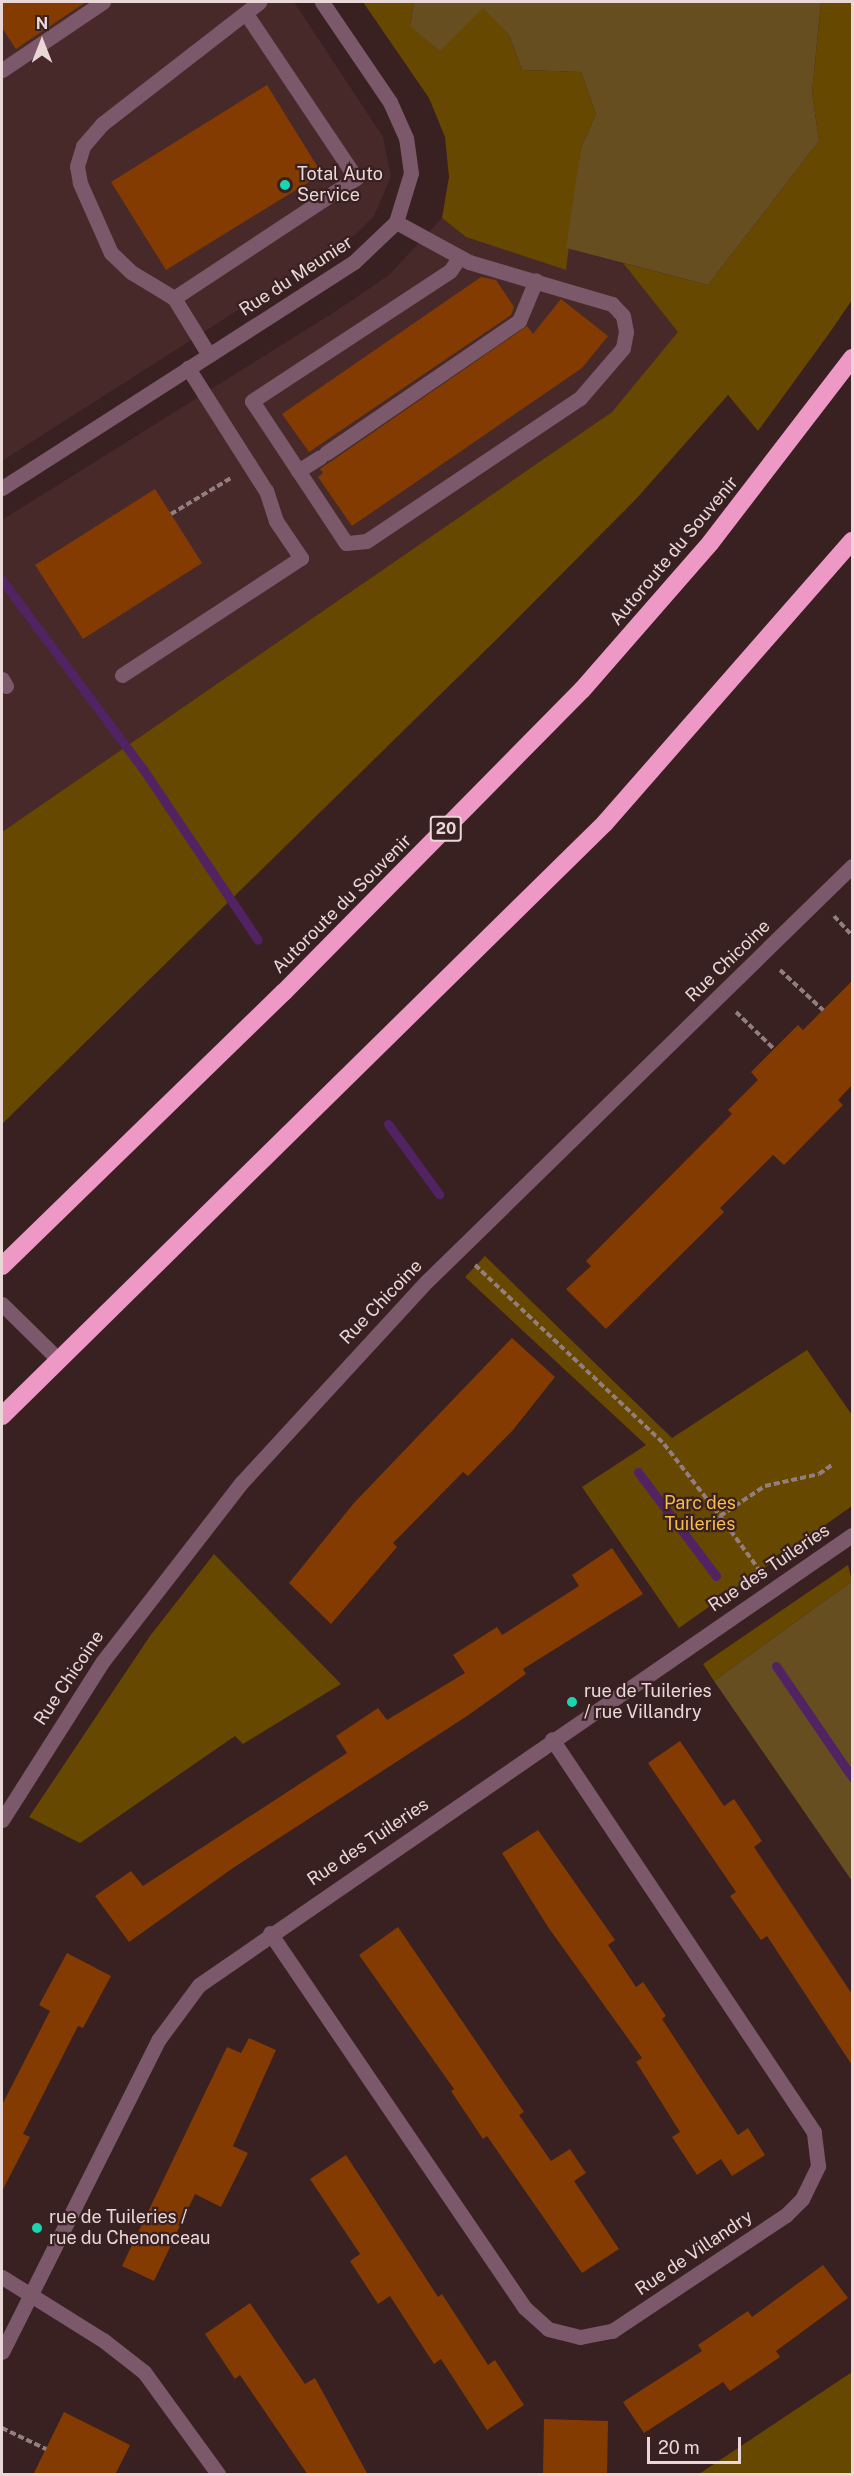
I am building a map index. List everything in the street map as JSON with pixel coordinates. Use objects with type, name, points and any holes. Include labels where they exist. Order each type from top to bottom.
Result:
[{"type":"highway","name":"Autoroute du Souvenir","points":[[2,1266],[284,992],[582,690],[711,542],[852,358]]},
{"type":"highway","points":[[2,1416],[605,823],[852,541]]},
{"type":"street","points":[[2,70],[103,2]]},
{"type":"street","points":[[209,355],[174,298],[131,272],[111,253],[80,183],[77,166],[83,146],[102,124],[247,15],[259,2]]},
{"type":"street","name":"Rue du Meunier","points":[[2,488],[354,262],[396,222],[411,173],[406,138],[390,102],[322,2]]},
{"type":"street","points":[[174,298],[356,178],[247,15]]},
{"type":"street","points":[[396,222],[459,258],[597,297],[623,316],[623,348],[580,398],[356,544],[341,537],[252,400],[450,271],[459,258]]},
{"type":"street","points":[[298,471],[519,321],[536,280]]},
{"type":"street","points":[[122,675],[301,558],[276,521],[266,491],[188,369]]},
{"type":"street","name":"Rue Chicoine","points":[[2,1820],[103,1661],[242,1482],[459,1250],[852,866]]},
{"type":"street","points":[[2,1304],[59,1360]]},
{"type":"street","name":"Rue des Tuileries","points":[[2,2352],[174,2016],[199,1984],[552,1739],[852,1535]]},
{"type":"street","name":"Rue de Villandry","points":[[270,1933],[525,2308],[548,2329],[580,2337],[612,2331],[786,2216],[802,2199],[818,2166],[814,2132],[552,1739]]},
{"type":"street","points":[[2,2277],[144,2372],[218,2475]]},
{"type":"path","points":[[171,514],[205,492]]},
{"type":"path","points":[[834,916],[852,935]]},
{"type":"path","points":[[780,969],[823,1010]]},
{"type":"path","points":[[735,1011],[774,1049]]},
{"type":"path","points":[[459,1250],[664,1444],[720,1516],[772,1590]]},
{"type":"path","points":[[720,1516],[765,1486],[819,1474],[832,1466]]},
{"type":"path","points":[[2,2428],[46,2449]]},
{"type":"shaded area","points":[[2,2],[294,2],[383,137],[391,176],[374,216],[355,235],[2,461]]},
{"type":"shaded area","points":[[414,2],[821,2],[812,92],[819,141],[708,285],[566,248],[581,148],[596,114],[581,72],[522,70],[509,35],[483,8],[440,51],[410,26]]},
{"type":"shaded area","points":[[442,218],[466,237],[566,270],[566,248],[623,263],[679,332],[612,412],[2,832],[2,520],[336,311],[389,275]]},
{"type":"shaded area","points":[[852,1581],[852,1881],[714,1681]]},
{"type":"green space","points":[[363,2],[414,2],[410,26],[483,7],[509,35],[522,70],[581,72],[596,114],[581,148],[566,270],[466,237],[442,218],[449,177],[445,137],[429,98]]},
{"type":"green space","points":[[821,2],[852,2],[852,300],[758,431],[728,395],[637,498],[502,634],[2,1124],[2,832],[612,412],[678,332],[623,263],[708,285],[819,141],[812,92]]},
{"type":"green space","name":"Parc des Tuileries","points":[[485,1256],[672,1438],[807,1350],[852,1415],[852,1506],[679,1628],[582,1487],[646,1445],[465,1277]]},
{"type":"green space","points":[[214,1554],[341,1684],[243,1744],[235,1736],[80,1843],[29,1817],[150,1636]]},
{"type":"green space","points":[[848,1565],[852,1581],[714,1681],[703,1664]]},
{"type":"green space","points":[[852,2372],[852,2474],[699,2474]]},
{"type":"building","points":[[2,2],[86,2],[16,49],[2,28]]},
{"type":"building","points":[[267,85],[322,174],[166,270],[111,182]]},
{"type":"building","points":[[481,277],[496,280],[514,307],[511,315],[309,452],[282,414]]},
{"type":"building","points":[[561,299],[608,336],[582,368],[352,526],[318,477],[323,473],[320,469],[527,326],[533,334]]},
{"type":"building","points":[[155,489],[202,563],[83,639],[35,565]]},
{"type":"building","points":[[852,981],[852,1085],[838,1100],[843,1105],[784,1165],[773,1155],[720,1208],[724,1212],[606,1329],[566,1289],[591,1266],[586,1261],[732,1114],[728,1110],[758,1080],[751,1072],[798,1025],[803,1030]]},
{"type":"building","points":[[512,1338],[555,1377],[513,1430],[468,1476],[463,1472],[393,1543],[397,1547],[331,1624],[289,1583],[354,1503]]},
{"type":"building","points":[[612,1548],[643,1594],[523,1669],[526,1674],[467,1716],[233,1868],[129,1942],[95,1896],[131,1871],[143,1886],[347,1753],[336,1736],[378,1708],[387,1720],[465,1673],[453,1655],[497,1627],[502,1635],[579,1586],[572,1575]]},
{"type":"building","points":[[680,1741],[724,1806],[734,1799],[762,1841],[754,1847],[852,1994],[852,2065],[767,1936],[761,1940],[730,1896],[736,1892],[648,1763]]},
{"type":"building","points":[[538,1830],[615,1940],[608,1945],[636,1987],[643,1982],[666,2016],[662,2019],[738,2135],[748,2128],[765,2155],[732,2176],[721,2159],[697,2175],[672,2137],[680,2132],[636,2062],[642,2058],[548,1927],[502,1853]]},
{"type":"building","points":[[398,1927],[524,2112],[519,2115],[551,2161],[570,2149],[586,2173],[574,2181],[619,2249],[582,2273],[487,2136],[483,2139],[451,2091],[454,2089],[359,1955]]},
{"type":"building","points":[[67,1953],[111,1976],[83,2028],[78,2026],[23,2134],[30,2137],[2,2191],[2,2105],[50,2011],[39,2005]]},
{"type":"building","points":[[249,2038],[276,2050],[233,2146],[248,2153],[221,2207],[195,2194],[154,2281],[122,2266],[227,2047],[241,2053]]},
{"type":"building","points":[[346,2155],[438,2297],[442,2294],[488,2365],[495,2360],[524,2405],[487,2430],[441,2359],[434,2364],[390,2296],[378,2304],[350,2261],[360,2254],[310,2179]]},
{"type":"building","points":[[823,2265],[848,2298],[776,2351],[780,2357],[730,2391],[723,2382],[644,2433],[623,2402],[702,2351],[698,2345],[748,2311],[752,2317]]},
{"type":"building","points":[[250,2303],[305,2384],[315,2378],[368,2475],[308,2475],[240,2375],[235,2379],[205,2334]]},
{"type":"building","points":[[64,2412],[130,2445],[115,2475],[33,2475]]},
{"type":"building","points":[[544,2419],[608,2421],[607,2475],[543,2475]]},
{"type":"waterway","points":[[2,580],[145,772],[258,940]]},
{"type":"waterway","points":[[388,1124],[439,1194]]},
{"type":"waterway","points":[[638,1472],[716,1576]]},
{"type":"waterway","points":[[776,1666],[852,1777]]},
{"type":"place","name":"Total Auto Service","points":[[285,185]]},
{"type":"place","name":"rue de Tuileries / rue Villandry","points":[[572,1702]]},
{"type":"place","name":"rue de Tuileries / rue du Chenonceau","points":[[37,2228]]}]
